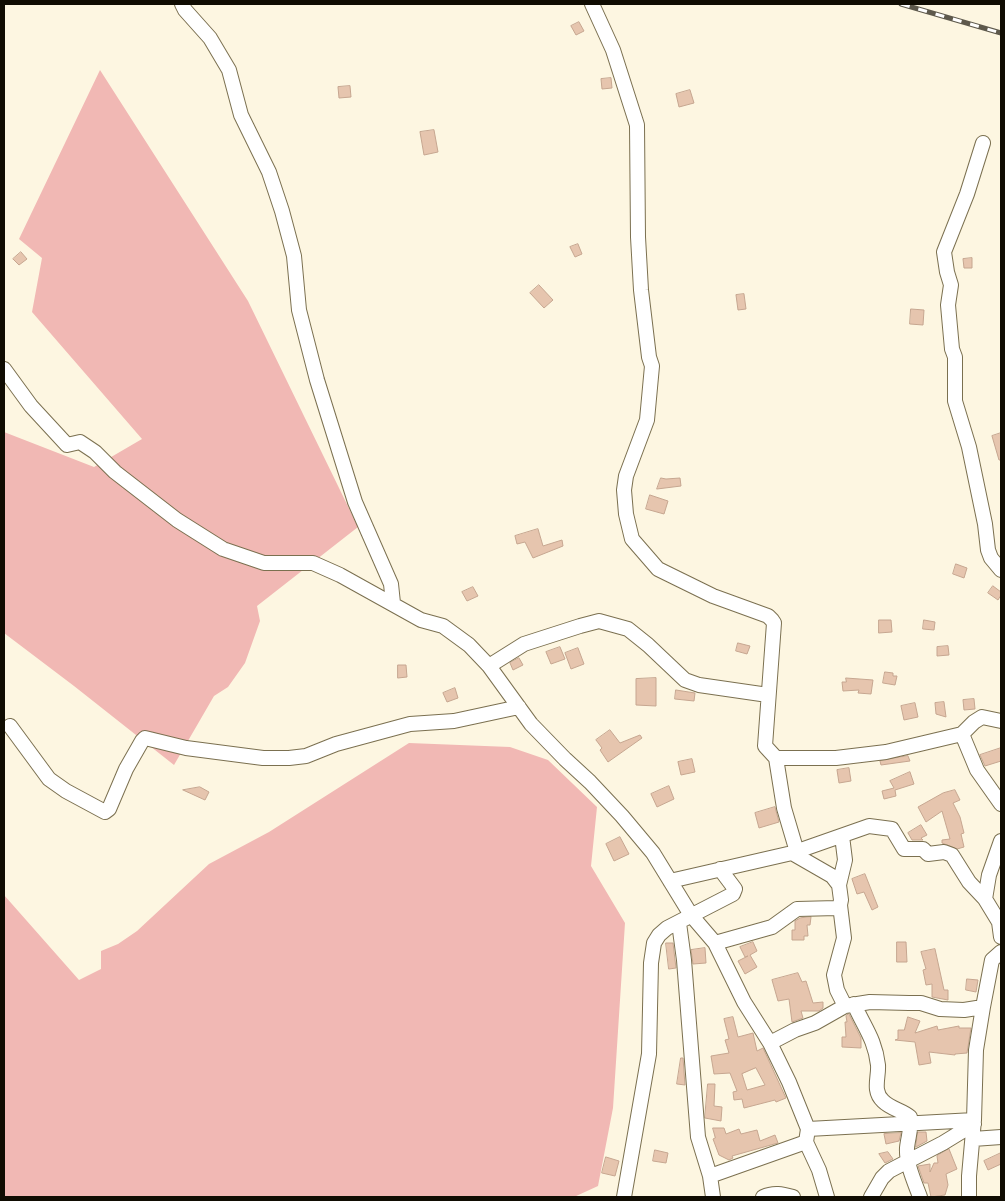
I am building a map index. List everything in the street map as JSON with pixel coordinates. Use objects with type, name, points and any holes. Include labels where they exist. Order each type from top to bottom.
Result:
[{"type":"street","points":[[182,4],[184,10],[210,38],[229,70],[241,115],[269,172],[294,256],[299,310],[316,380],[355,502],[390,584],[393,603]]},
{"type":"street","points":[[592,4],[613,50],[637,128],[638,236],[641,290],[649,357],[652,366],[647,420],[626,476],[624,490],[626,514],[632,539],[658,569],[713,596],[768,616],[772,620],[774,624],[765,746],[776,758],[784,808],[794,852],[832,876],[839,886]]},
{"type":"street","points":[[983,143],[944,252],[951,285],[948,305],[952,349],[955,357],[955,401],[975,476],[985,524],[988,550],[991,558],[1001,570]]},
{"type":"street","points":[[4,369],[31,406],[67,445],[80,442],[96,452],[115,472],[140,492],[198,534],[223,549],[264,563],[300,565],[313,563],[356,582],[421,620],[443,626],[469,645],[489,666],[531,724],[622,816],[653,854],[691,915],[715,944],[744,1002],[770,1043],[790,1082],[827,1197]]},
{"type":"street","points":[[489,666],[524,644],[599,621],[628,629],[685,680],[768,694]]},
{"type":"street","points":[[10,726],[49,779],[66,791],[105,812],[109,809],[126,770],[142,740],[145,738],[186,748],[263,758],[289,758],[306,756],[336,744],[410,724],[454,721],[519,707]]},
{"type":"street","points":[[776,758],[836,758],[886,752],[962,734],[982,717],[1001,721]]},
{"type":"street","points":[[962,734],[978,770],[1001,804]]},
{"type":"street","points":[[670,881],[794,852],[869,826],[890,828],[894,831],[904,849],[923,849],[928,854],[944,852],[952,855],[969,882],[985,899],[999,922],[1001,937]]},
{"type":"street","points":[[842,836],[845,860],[839,886],[844,938],[834,975],[837,990],[850,1005],[874,1041],[878,1066],[877,1090],[882,1101],[910,1117],[907,1148],[920,1197]]},
{"type":"street","points":[[985,899],[988,875],[1001,841]]},
{"type":"street","points":[[624,1197],[649,1054],[651,963],[654,942],[667,928],[733,894],[735,888],[720,869]]},
{"type":"street","points":[[715,944],[772,927],[797,909],[837,908],[840,905]]},
{"type":"street","points":[[679,923],[685,970],[698,1137],[710,1176],[713,1197]]},
{"type":"street","points":[[969,1197],[976,1050],[982,1007],[992,960],[1001,952]]},
{"type":"street","points":[[770,1043],[850,1005],[870,1002],[921,1003],[940,1009],[964,1010],[982,1007]]},
{"type":"street","points":[[710,1176],[807,1135],[911,1122],[974,1122]]},
{"type":"street","points":[[871,1197],[885,1174],[974,1122]]},
{"type":"street","points":[[972,1139],[1001,1137]]},
{"type":"street","points":[[763,1197],[771,1194],[793,1197]]},
{"type":"shaded area","points":[[100,70],[248,301],[358,527],[257,606],[260,621],[245,663],[228,687],[214,696],[174,765],[4,633],[4,432],[94,467],[142,439],[32,312],[42,258],[19,239]]},
{"type":"shaded area","points":[[409,743],[510,747],[548,760],[597,807],[591,866],[625,923],[613,1108],[598,1186],[574,1197],[4,1197],[4,895],[79,980],[101,969],[101,951],[118,944],[137,931],[209,864],[269,832]]},
{"type":"building","points":[[579,22],[584,31],[576,35],[571,26]]},
{"type":"building","points":[[611,78],[612,88],[602,89],[601,79]]},
{"type":"building","points":[[350,86],[351,97],[339,98],[338,87]]},
{"type":"building","points":[[690,90],[694,103],[679,107],[676,94]]},
{"type":"building","points":[[434,130],[438,152],[424,155],[420,132]]},
{"type":"building","points":[[578,244],[582,254],[575,257],[570,247]]},
{"type":"building","points":[[21,252],[27,259],[19,265],[13,259]]},
{"type":"building","points":[[972,258],[972,268],[964,268],[963,259]]},
{"type":"building","points":[[539,285],[553,300],[544,308],[530,293]]},
{"type":"building","points":[[744,294],[746,309],[738,310],[736,295]]},
{"type":"building","points":[[911,309],[924,310],[923,325],[910,324]]},
{"type":"building","points":[[1001,433],[1001,460],[999,460],[992,436]]},
{"type":"building","points":[[661,478],[680,478],[681,486],[657,489]]},
{"type":"building","points":[[650,495],[668,501],[664,514],[646,509]]},
{"type":"building","points":[[538,529],[543,546],[562,540],[563,546],[533,558],[525,542],[517,544],[515,536]]},
{"type":"building","points":[[956,564],[967,568],[964,578],[953,574]]},
{"type":"building","points":[[993,586],[1001,592],[998,600],[988,593]]},
{"type":"building","points":[[473,587],[478,596],[467,601],[462,592]]},
{"type":"building","points":[[879,620],[891,620],[892,632],[879,633]]},
{"type":"building","points":[[924,620],[935,622],[934,630],[923,629]]},
{"type":"building","points":[[738,643],[750,646],[747,654],[736,651]]},
{"type":"building","points":[[948,646],[949,655],[937,656],[937,647]]},
{"type":"building","points":[[560,647],[565,659],[551,664],[546,652]]},
{"type":"building","points":[[578,648],[584,664],[571,669],[565,653]]},
{"type":"building","points":[[519,658],[523,665],[513,670],[510,663]]},
{"type":"building","points":[[398,665],[406,665],[407,677],[398,678]]},
{"type":"building","points":[[885,672],[893,673],[893,676],[897,676],[895,685],[883,683]]},
{"type":"building","points":[[656,678],[656,706],[636,705],[636,679]]},
{"type":"building","points":[[846,678],[873,680],[871,694],[858,693],[859,690],[843,691],[842,682],[846,682]]},
{"type":"building","points":[[455,688],[458,698],[447,702],[443,693]]},
{"type":"building","points":[[676,690],[695,693],[694,701],[675,699]]},
{"type":"building","points":[[974,699],[975,709],[964,710],[963,700]]},
{"type":"building","points":[[944,702],[946,717],[936,714],[935,703]]},
{"type":"building","points":[[915,703],[918,717],[904,720],[901,706]]},
{"type":"building","points":[[610,730],[620,743],[640,735],[642,738],[608,762],[596,740]]},
{"type":"building","points":[[1001,748],[1001,761],[985,766],[980,755]]},
{"type":"building","points":[[908,756],[910,761],[881,765],[880,761]]},
{"type":"building","points":[[692,759],[695,772],[681,775],[678,762]]},
{"type":"building","points":[[849,768],[851,781],[839,783],[837,770]]},
{"type":"building","points":[[910,772],[914,784],[895,790],[896,796],[884,799],[882,791],[894,788],[890,781]]},
{"type":"building","points":[[669,786],[674,799],[657,807],[651,794]]},
{"type":"building","points":[[200,787],[209,792],[205,800],[183,790]]},
{"type":"building","points":[[955,790],[960,800],[953,803],[960,817],[964,833],[961,834],[964,847],[957,849],[942,843],[942,840],[950,839],[942,811],[926,822],[918,807],[943,793]]},
{"type":"building","points":[[775,807],[779,822],[759,828],[755,813]]},
{"type":"building","points":[[921,825],[927,835],[921,838],[923,840],[912,840],[908,833]]},
{"type":"building","points":[[620,837],[629,854],[614,861],[606,844]]},
{"type":"building","points":[[865,874],[878,907],[872,910],[864,892],[857,894],[852,879]]},
{"type":"building","points":[[811,917],[810,925],[807,925],[808,936],[804,936],[804,940],[792,940],[792,930],[795,930],[795,921],[800,918]]},
{"type":"building","points":[[753,942],[757,951],[750,955],[757,967],[745,974],[738,961],[748,956],[745,957],[740,947]]},
{"type":"building","points":[[897,942],[906,942],[907,962],[897,962]]},
{"type":"building","points":[[666,943],[673,943],[676,968],[669,969]]},
{"type":"building","points":[[705,948],[706,963],[693,964],[691,950]]},
{"type":"building","points":[[935,949],[944,990],[948,990],[948,1000],[932,997],[932,984],[926,985],[923,970],[926,969],[921,952]]},
{"type":"building","points":[[798,973],[802,982],[806,981],[813,1003],[823,1002],[823,1008],[819,1011],[801,1011],[803,1018],[792,1022],[789,999],[778,1001],[772,980]]},
{"type":"building","points":[[967,979],[978,980],[976,992],[966,990]]},
{"type":"building","points":[[849,1014],[861,1038],[861,1048],[842,1047],[842,1037],[846,1037],[846,1016]]},
{"type":"building","points":[[733,1017],[738,1037],[753,1033],[757,1051],[763,1048],[786,1098],[776,1102],[775,1100],[744,1108],[742,1099],[734,1100],[733,1092],[737,1091],[730,1073],[714,1074],[711,1056],[729,1053],[725,1040],[729,1039],[724,1019]],"holes":[[[756,1068],[765,1085],[747,1090],[742,1074]]]},
{"type":"building","points":[[908,1017],[920,1021],[915,1033],[937,1026],[938,1030],[959,1026],[959,1028],[971,1028],[967,1053],[955,1055],[929,1052],[931,1063],[919,1065],[915,1042],[895,1040],[898,1039],[898,1030],[904,1030]]},
{"type":"building","points":[[681,1058],[683,1058],[685,1085],[677,1084]]},
{"type":"building","points":[[708,1084],[715,1084],[714,1106],[722,1107],[721,1121],[705,1118]]},
{"type":"building","points":[[713,1128],[724,1128],[726,1134],[739,1129],[741,1134],[757,1130],[760,1141],[775,1135],[778,1143],[732,1156],[733,1158],[729,1160],[719,1155],[713,1139],[715,1138]]},
{"type":"building","points":[[918,1132],[926,1132],[927,1141],[916,1147]]},
{"type":"building","points":[[901,1133],[899,1141],[886,1144],[884,1134]]},
{"type":"building","points":[[949,1149],[957,1169],[946,1174],[948,1185],[945,1195],[931,1197],[928,1183],[924,1183],[918,1166],[930,1164],[930,1172],[934,1163],[938,1163],[937,1156]]},
{"type":"building","points":[[655,1150],[668,1153],[666,1163],[653,1161]]},
{"type":"building","points":[[888,1152],[893,1159],[885,1163],[879,1154]]},
{"type":"building","points":[[1001,1153],[1001,1164],[988,1170],[984,1161]]},
{"type":"building","points":[[606,1157],[619,1161],[615,1176],[602,1173]]},
{"type":"railway","points":[[901,4],[1001,33]]}]
